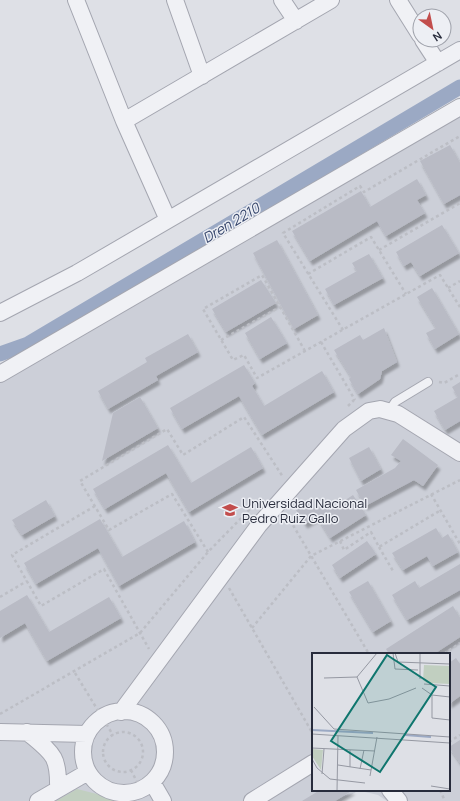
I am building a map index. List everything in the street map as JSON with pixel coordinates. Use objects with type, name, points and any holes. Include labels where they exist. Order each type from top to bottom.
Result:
[{"type":"street","points":[[76,0],[124,121],[168,220]]},
{"type":"street","points":[[175,0],[202,76]]},
{"type":"street","points":[[282,0],[296,21]]},
{"type":"street","points":[[124,121],[331,0]]},
{"type":"street","points":[[398,0],[412,22]]},
{"type":"street","points":[[428,48],[438,63]]},
{"type":"street","points":[[0,313],[77,273],[460,50]]},
{"type":"street","points":[[0,374],[31,358],[460,107]]},
{"type":"street","points":[[121,712],[259,525],[344,430],[369,411],[380,409],[398,414],[460,453]]},
{"type":"street","points":[[147,791],[160,772],[165,759],[165,746],[161,734],[153,723],[142,715],[130,711],[117,712],[102,718],[94,724],[87,734],[83,746],[83,759],[88,772],[95,782],[105,789],[117,793],[147,791],[163,801]]},
{"type":"street","points":[[0,732],[87,734]]},
{"type":"street","points":[[27,732],[53,754],[59,770],[58,789]]},
{"type":"street","points":[[252,801],[312,765]]},
{"type":"street","points":[[38,801],[88,772]]},
{"type":"street","points":[[391,791],[399,801]]},
{"type":"lane","points":[[389,412],[395,402],[428,382]]},
{"type":"path","points":[[342,330],[283,233],[360,186],[364,192],[460,136]]},
{"type":"path","points":[[379,250],[460,203]]},
{"type":"path","points":[[308,274],[371,237],[406,294]]},
{"type":"path","points":[[305,351],[262,275],[203,309],[233,360],[244,355],[257,378],[305,351],[321,342],[342,330],[440,275],[460,307]]},
{"type":"path","points":[[448,288],[460,281]]},
{"type":"path","points":[[221,340],[280,307]]},
{"type":"path","points":[[321,342],[364,415]]},
{"type":"path","points":[[428,382],[444,383],[460,374]]},
{"type":"path","points":[[344,410],[355,399]]},
{"type":"path","points":[[208,552],[172,494],[109,530],[80,481],[167,430],[184,454],[244,417],[283,477]]},
{"type":"path","points":[[277,483],[288,472]]},
{"type":"path","points":[[252,628],[311,556],[460,480]]},
{"type":"path","points":[[431,494],[460,544]]},
{"type":"path","points":[[280,502],[368,653]]},
{"type":"path","points":[[0,714],[75,673],[140,633],[208,552],[256,504]]},
{"type":"path","points":[[95,506],[12,555],[41,606],[104,569],[149,648],[152,672]]},
{"type":"path","points":[[379,547],[441,510]]},
{"type":"path","points":[[340,541],[344,550],[371,532],[393,571]]},
{"type":"path","points":[[222,576],[312,732]]},
{"type":"path","points":[[0,597],[27,581]]},
{"type":"path","points":[[446,653],[460,644]]},
{"type":"path","points":[[75,673],[113,735]]},
{"type":"path","points":[[128,732],[139,739],[143,750],[143,756],[136,767],[125,772],[119,771],[108,765],[105,760],[104,747],[106,742],[113,735],[128,732]]},
{"type":"path","points":[[450,741],[460,735]]},
{"type":"path","points":[[440,791],[445,801]]},
{"type":"shaded area","name":"Universidad Nacional Pedro Ruiz Gallo","points":[[460,101],[460,801],[387,801],[378,795],[361,791],[356,792],[341,801],[0,801],[0,366]]},
{"type":"green space","points":[[77,789],[113,798],[115,801],[56,801]]},
{"type":"building","points":[[450,145],[460,163],[460,195],[444,204],[420,161]]},
{"type":"building","points":[[417,179],[426,195],[417,200],[425,213],[386,236],[377,221],[310,261],[292,231],[361,191],[370,207]]},
{"type":"building","points":[[442,225],[459,253],[420,276],[411,262],[404,266],[396,252]]},
{"type":"building","points":[[277,240],[318,315],[294,329],[253,253]]},
{"type":"building","points":[[369,254],[383,278],[334,305],[325,289],[357,271],[352,263]]},
{"type":"building","points":[[261,280],[276,303],[226,332],[212,309]]},
{"type":"building","points":[[432,288],[459,334],[435,349],[426,333],[436,328],[417,297]]},
{"type":"building","points":[[271,317],[287,343],[260,359],[245,333]]},
{"type":"building","points":[[384,328],[397,362],[382,371],[380,379],[358,394],[349,379],[351,377],[334,350],[360,335],[363,340]]},
{"type":"building","points":[[188,334],[198,352],[156,376],[158,380],[108,409],[98,391],[147,362],[145,358]]},
{"type":"building","points":[[244,365],[255,383],[252,386],[264,406],[322,371],[334,392],[262,435],[239,396],[182,429],[170,408]]},
{"type":"building","points":[[460,382],[460,421],[445,430],[434,411],[458,397],[452,387]]},
{"type":"building","points":[[140,397],[158,428],[102,461],[113,413]]},
{"type":"building","points":[[403,439],[438,465],[423,486],[414,480],[365,506],[356,490],[395,468],[401,461],[391,455]]},
{"type":"building","points":[[168,445],[191,483],[251,447],[263,468],[189,512],[166,473],[105,509],[93,489]]},
{"type":"building","points":[[369,447],[381,469],[361,481],[349,458]]},
{"type":"building","points":[[353,495],[366,515],[330,538],[317,517],[305,524],[296,510],[314,499],[320,509],[327,505],[330,510]]},
{"type":"building","points":[[46,500],[55,516],[22,535],[12,520]]},
{"type":"building","points":[[100,519],[122,557],[184,521],[195,542],[119,586],[98,548],[36,584],[24,563]]},
{"type":"building","points":[[436,528],[442,538],[448,534],[458,552],[433,566],[427,556],[403,570],[392,553]]},
{"type":"building","points":[[367,541],[376,554],[340,578],[332,565]]},
{"type":"building","points":[[460,564],[460,590],[407,620],[392,595],[415,581],[419,588]]},
{"type":"building","points":[[368,581],[391,621],[373,632],[349,592]]},
{"type":"building","points":[[27,595],[49,632],[109,597],[121,618],[47,661],[25,623],[0,638],[0,611]]},
{"type":"building","points":[[453,606],[460,618],[460,637],[436,653],[388,653],[386,649]]},
{"type":"building","points":[[456,658],[460,664],[460,696],[450,703],[450,662]]},
{"type":"building","points":[[460,740],[460,763],[450,748],[450,746]]},
{"type":"building","points":[[318,791],[351,791],[335,801],[302,801]]},
{"type":"waterway","name":"Dren 2210","points":[[0,354],[28,344],[460,87]]},
{"type":"place","name":"Universidad Nacional Pedro Ruiz Gallo","points":[[230,510]]}]
